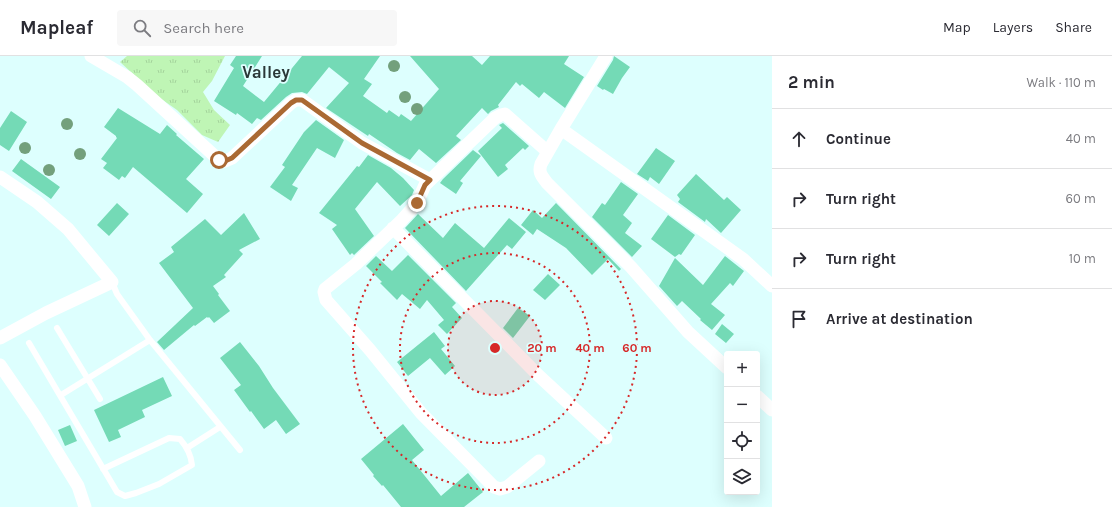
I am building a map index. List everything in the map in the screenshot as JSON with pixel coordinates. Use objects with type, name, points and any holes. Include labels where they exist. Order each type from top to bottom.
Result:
[{"type":"street","points":[[91,56],[127,77],[137,85],[219,160],[225,161],[232,158],[291,103],[296,100],[302,100],[362,143],[430,180]]},
{"type":"street","points":[[606,56],[561,129],[539,169],[547,183],[631,267],[688,332],[724,365]]},
{"type":"street","points":[[539,460],[507,487],[500,489],[494,487],[421,413],[370,350],[326,300],[324,292],[401,221],[417,203],[425,185],[501,114],[508,116],[548,152]]},
{"type":"street","points":[[561,129],[743,259],[772,286]]},
{"type":"street","points":[[0,177],[37,202],[68,229],[112,282],[46,313],[0,338]]},
{"type":"street","points":[[393,228],[538,375],[606,438]]},
{"type":"street","points":[[0,365],[35,416],[78,486],[85,507]]},
{"type":"street","points":[[760,399],[772,410]]},
{"type":"lane","points":[[112,282],[117,294],[150,340],[240,450]]},
{"type":"lane","points":[[58,328],[89,378],[100,399]]},
{"type":"lane","points":[[61,395],[150,340]]},
{"type":"lane","points":[[29,343],[61,395],[103,469],[117,492],[125,496],[136,493],[159,484],[192,465],[191,456],[180,439],[169,438],[103,469]]},
{"type":"lane","points":[[187,448],[220,427]]},
{"type":"green space","points":[[127,56],[225,56],[212,81],[203,92],[214,110],[230,125],[218,142],[202,135],[177,110],[157,96],[120,62]]},
{"type":"building","points":[[236,56],[262,56],[243,86],[264,102],[302,56],[380,56],[364,79],[372,84],[363,96],[387,113],[389,110],[399,117],[401,114],[411,121],[439,89],[410,56],[472,56],[482,65],[490,56],[569,56],[564,64],[584,77],[565,108],[544,92],[539,98],[522,84],[520,86],[516,82],[498,105],[499,107],[488,114],[482,108],[456,136],[461,140],[436,163],[419,149],[410,160],[369,134],[368,136],[326,108],[349,83],[329,67],[307,94],[302,92],[292,93],[261,120],[257,118],[252,124],[237,113],[236,115],[214,101],[234,68],[230,65]]},
{"type":"building","points":[[614,56],[630,67],[613,94],[597,86]]},
{"type":"building","points":[[118,108],[160,134],[167,125],[177,134],[176,135],[204,159],[186,179],[203,194],[187,213],[133,167],[125,178],[122,176],[119,180],[103,168],[107,163],[101,159],[117,138],[104,127]]},
{"type":"building","points":[[11,111],[27,122],[9,151],[0,145],[0,128]]},
{"type":"building","points":[[316,120],[344,140],[335,158],[317,148],[292,185],[298,188],[291,201],[270,187],[285,167],[282,165],[304,132]]},
{"type":"building","points":[[503,123],[529,146],[525,150],[523,148],[505,165],[508,169],[498,177],[478,151],[502,128],[499,125]]},
{"type":"building","points":[[656,148],[675,161],[659,184],[650,177],[648,181],[637,174]]},
{"type":"building","points":[[473,150],[481,156],[460,181],[463,183],[456,194],[440,183]]},
{"type":"building","points":[[368,155],[391,168],[414,190],[412,195],[400,206],[377,182],[355,209],[374,236],[354,255],[352,253],[350,255],[332,229],[337,225],[319,213],[357,166],[359,167]]},
{"type":"building","points":[[21,159],[60,187],[51,199],[12,171]]},
{"type":"building","points":[[696,174],[724,200],[727,197],[741,210],[721,233],[706,219],[705,222],[678,202],[680,199],[677,195]]},
{"type":"building","points":[[621,182],[638,194],[623,215],[632,223],[625,233],[642,246],[632,257],[592,217],[602,203],[605,205]]},
{"type":"building","points":[[117,203],[129,214],[109,236],[97,225]]},
{"type":"building","points":[[556,203],[621,269],[619,271],[608,259],[592,275],[566,248],[537,229],[533,235],[521,225],[533,210],[542,218]]},
{"type":"building","points":[[244,213],[260,239],[239,250],[243,254],[224,275],[226,277],[213,286],[230,311],[214,323],[209,317],[207,317],[195,326],[194,325],[164,350],[157,342],[193,308],[159,263],[174,252],[171,247],[205,219],[221,235]]},
{"type":"building","points":[[418,214],[443,238],[455,223],[484,248],[509,218],[526,232],[512,249],[507,245],[466,291],[405,228]]},
{"type":"building","points":[[668,215],[695,235],[681,255],[679,254],[675,257],[651,239]]},
{"type":"building","points":[[408,255],[456,303],[452,307],[462,318],[447,334],[438,325],[444,320],[427,300],[420,309],[402,294],[397,300],[366,266],[376,256],[392,271]]},
{"type":"building","points":[[725,256],[744,271],[733,286],[730,283],[711,304],[725,315],[712,330],[682,301],[677,306],[659,286],[675,258],[703,285]]},
{"type":"building","points":[[548,274],[560,285],[545,300],[533,290]]},
{"type":"building","points":[[518,308],[530,316],[513,338],[503,328]]},
{"type":"building","points":[[722,324],[734,334],[726,343],[715,334]]},
{"type":"building","points":[[434,332],[445,346],[441,349],[455,366],[445,375],[430,358],[408,376],[397,362]]},
{"type":"building","points":[[240,342],[300,424],[286,434],[276,420],[264,429],[234,390],[241,385],[220,358]]},
{"type":"building","points":[[163,377],[172,396],[142,410],[145,417],[118,430],[121,437],[109,442],[94,410]]},
{"type":"building","points":[[403,424],[424,450],[412,460],[441,496],[468,473],[483,492],[464,507],[401,507],[383,485],[382,486],[373,476],[374,475],[361,459]]},
{"type":"building","points":[[70,425],[77,441],[65,446],[58,430]]},
{"type":"district","name":"Valley","points":[[266,72]]},
{"type":"route","points":[[219,160],[225,161],[232,158],[291,103],[296,100],[302,100],[362,143],[430,180],[425,185],[417,203]]}]
